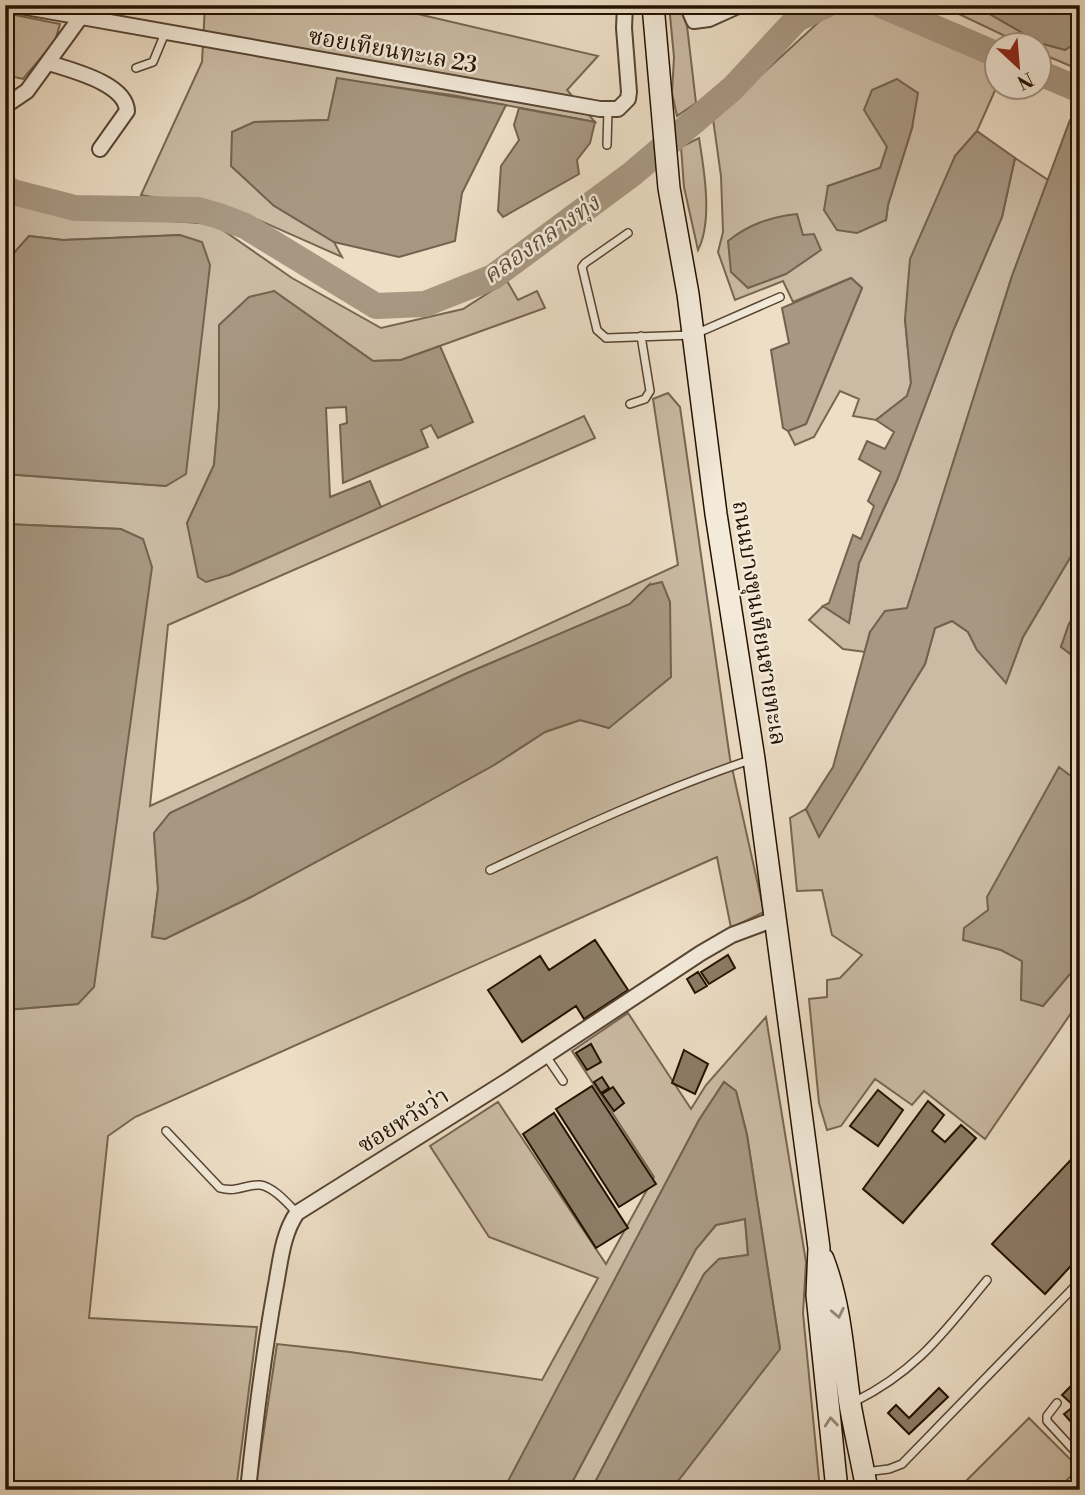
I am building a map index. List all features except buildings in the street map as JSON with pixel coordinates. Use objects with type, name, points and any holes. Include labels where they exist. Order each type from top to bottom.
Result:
[{"type":"main road","name":"ถนนบางขุนเทียนชายทะเล","points":[[653,5],[670,188],[694,335],[716,514],[754,759],[819,1248],[817,1295],[837,1490]]},
{"type":"main road","name":"ถนนบางขุนเทียนชายทะเล","points":[[819,1248],[831,1279],[843,1336],[850,1404],[865,1481]]},
{"type":"street","name":"ซอยเทียนทะเล 23","points":[[14,5],[608,109]]},
{"type":"street","points":[[608,109],[618,109],[624,105],[629,92],[625,5]]},
{"type":"street","points":[[687,5],[694,22],[709,19],[740,5]]},
{"type":"street","points":[[5,106],[27,91],[80,18]]},
{"type":"street","points":[[49,63],[100,82],[124,99],[127,110],[100,149]]},
{"type":"street","name":"ซอยหวังว่า","points":[[298,1213],[701,953],[732,935],[775,919]]},
{"type":"street","points":[[248,1490],[263,1360],[281,1259],[291,1221],[298,1213]]},
{"type":"lane","points":[[136,68],[153,62],[165,33]]},
{"type":"lane","points":[[607,145],[608,109]]},
{"type":"lane","points":[[628,233],[585,262],[582,267],[597,330],[606,338],[694,335],[780,297]]},
{"type":"lane","points":[[630,404],[645,399],[650,391],[641,336]]},
{"type":"lane","points":[[490,870],[598,820],[708,774],[754,759]]},
{"type":"lane","points":[[546,1055],[563,1081]]},
{"type":"lane","points":[[166,1131],[220,1188],[230,1191],[259,1185],[279,1196],[298,1213]]},
{"type":"lane","points":[[850,1404],[899,1377],[926,1353],[987,1280]]},
{"type":"lane","points":[[865,1481],[902,1464],[1080,1281]]},
{"type":"lane","points":[[1057,1404],[1047,1420],[1080,1457]]},
{"type":"shaded area","points":[[205,5],[379,5],[598,56],[567,90],[595,122],[452,95],[337,79],[329,120],[254,122],[273,205],[334,242],[342,257],[245,214],[141,195],[202,62]]},
{"type":"shaded area","points":[[669,5],[679,5],[687,26],[696,103],[677,116],[672,93],[674,57]]},
{"type":"shaded area","points":[[940,5],[974,5],[1021,32],[997,32]]},
{"type":"shaded area","points":[[974,5],[1080,5],[1080,40],[1065,50],[1054,47],[1054,32],[1021,32]]},
{"type":"shaded area","points":[[834,8],[864,10],[984,60],[984,102],[990,102],[977,131],[955,156],[905,319],[911,383],[907,396],[876,420],[853,416],[859,399],[840,391],[814,437],[795,445],[788,431],[806,424],[862,288],[851,278],[793,302],[783,281],[735,300],[718,252],[723,232],[721,176],[713,119]],"holes":[[[912,128],[888,205],[886,220],[828,186],[880,168],[887,147]]]},
{"type":"shaded area","points":[[5,13],[60,24],[55,41],[23,79],[5,75]]},
{"type":"shaded area","points":[[1080,40],[1080,70],[1054,59],[1054,47],[1065,50]]},
{"type":"shaded area","points":[[337,78],[506,105],[462,193],[455,241],[399,257],[334,242],[273,205],[231,166],[232,132],[254,122],[328,120]]},
{"type":"shaded area","points":[[897,79],[918,93],[912,128],[888,205],[886,220],[857,233],[837,230],[824,210],[828,186],[880,168],[887,147],[864,110],[872,90]]},
{"type":"shaded area","points":[[519,108],[595,122],[590,143],[577,160],[579,174],[503,217],[498,211],[501,166],[519,140],[514,125]]},
{"type":"shaded area","points":[[1080,119],[1080,541],[1023,637],[1006,683],[977,650],[968,632],[952,621],[935,628],[925,664],[819,837],[806,809],[833,767],[870,632],[885,611],[907,608],[1012,276],[1070,120]]},
{"type":"shaded area","points":[[977,131],[1015,158],[1002,217],[953,331],[897,480],[859,563],[849,623],[823,606],[829,603],[853,535],[861,539],[874,506],[868,501],[881,472],[859,459],[867,441],[885,449],[894,432],[876,420],[907,396],[911,383],[905,319],[910,259],[955,156]]},
{"type":"shaded area","points":[[699,138],[706,210],[703,238],[698,250],[684,187],[681,147]]},
{"type":"shaded area","points":[[1015,158],[1048,180],[1012,276],[907,609],[870,632],[865,652],[843,649],[809,620],[823,606],[849,622],[859,563],[897,480],[953,331],[1002,217]]},
{"type":"shaded area","points":[[14,200],[55,213],[214,224],[292,278],[381,328],[463,309],[507,281],[518,300],[537,291],[545,308],[401,360],[373,361],[274,291],[219,408],[214,465],[187,523],[229,575],[584,416],[595,438],[168,625],[150,806],[678,565],[653,399],[668,393],[680,407],[730,759],[764,912],[731,928],[717,857],[135,1117],[108,1136],[89,1318],[257,1327],[236,1490],[5,1490],[5,1010],[78,1004],[121,529],[5,524],[5,474],[166,486],[180,235],[63,240],[29,236],[5,263],[5,232]],"holes":[[[649,585],[609,728],[580,720],[545,732],[494,765],[251,897],[165,939],[152,936],[158,889],[154,833],[170,813],[465,674],[630,604]]]},
{"type":"shaded area","points":[[797,214],[803,235],[814,234],[821,250],[786,274],[748,288],[731,272],[728,241],[761,222]]},
{"type":"shaded area","points":[[180,235],[202,242],[210,265],[186,474],[166,486],[5,474],[5,263],[29,236],[63,240]]},
{"type":"shaded area","points":[[851,278],[862,288],[806,424],[788,431],[783,428],[771,350],[789,343],[782,308]]},
{"type":"shaded area","points":[[274,291],[373,361],[401,360],[440,346],[473,422],[438,438],[431,425],[421,430],[428,447],[343,483],[340,425],[347,423],[346,407],[326,408],[330,497],[370,481],[381,507],[229,575],[206,582],[198,577],[187,523],[214,465],[219,408],[219,325],[249,297]]},
{"type":"shaded area","points":[[5,524],[121,529],[143,539],[152,567],[94,987],[78,1004],[5,1010]]},
{"type":"shaded area","points":[[1080,541],[1080,607],[1069,624],[1061,647],[1080,661],[1080,783],[1059,768],[989,910],[965,928],[964,940],[1001,950],[1022,961],[1021,999],[1043,1006],[1080,962],[1080,1000],[985,1139],[924,1091],[912,1105],[875,1079],[841,1126],[827,1130],[819,1103],[809,999],[827,997],[827,980],[840,978],[862,955],[832,935],[822,890],[797,891],[790,818],[806,809],[819,836],[925,664],[935,628],[952,621],[968,632],[977,650],[1006,682],[1023,637]]},
{"type":"shaded area","points":[[662,582],[670,602],[671,677],[609,728],[580,720],[545,732],[494,765],[251,897],[165,939],[152,937],[158,889],[154,833],[170,813],[465,674],[630,604],[649,585]]},
{"type":"shaded area","points":[[1080,607],[1080,661],[1061,647],[1069,624]]},
{"type":"shaded area","points":[[1059,767],[1080,783],[1080,962],[1043,1006],[1021,1000],[1022,961],[1001,950],[963,940],[964,928],[988,910],[987,897]]},
{"type":"shaded area","points":[[628,1013],[691,1109],[706,1085],[766,1017],[806,1262],[803,1313],[820,1490],[671,1490],[780,1348],[747,1135],[736,1091],[724,1082],[699,1120],[508,1483],[509,1490],[255,1490],[277,1344],[542,1380],[598,1278],[489,1237],[430,1146],[498,1102],[606,1264],[654,1177],[572,1051]]},
{"type":"shaded area","points":[[724,1082],[736,1091],[747,1135],[780,1349],[671,1490],[591,1490],[704,1274],[719,1259],[748,1255],[745,1219],[716,1225],[696,1249],[568,1490],[509,1490],[507,1483],[699,1120]]},
{"type":"shaded area","points":[[745,1219],[748,1255],[719,1259],[704,1274],[591,1490],[568,1490],[696,1249],[716,1225]]},
{"type":"shaded area","points":[[1029,1418],[1079,1468],[1057,1490],[966,1490],[961,1486]]},
{"type":"waterway","name":"คลองกลางทุ่ง","points":[[5,188],[75,208],[198,210],[245,226],[376,306],[425,304],[493,277],[632,174],[733,88],[797,19],[826,5]]},
{"type":"waterway","name":"คลองกลางทุ่ง","points":[[881,5],[984,49]]},
{"type":"waterway","name":"คลองกลางทุ่ง","points":[[1054,79],[1080,90]]}]
